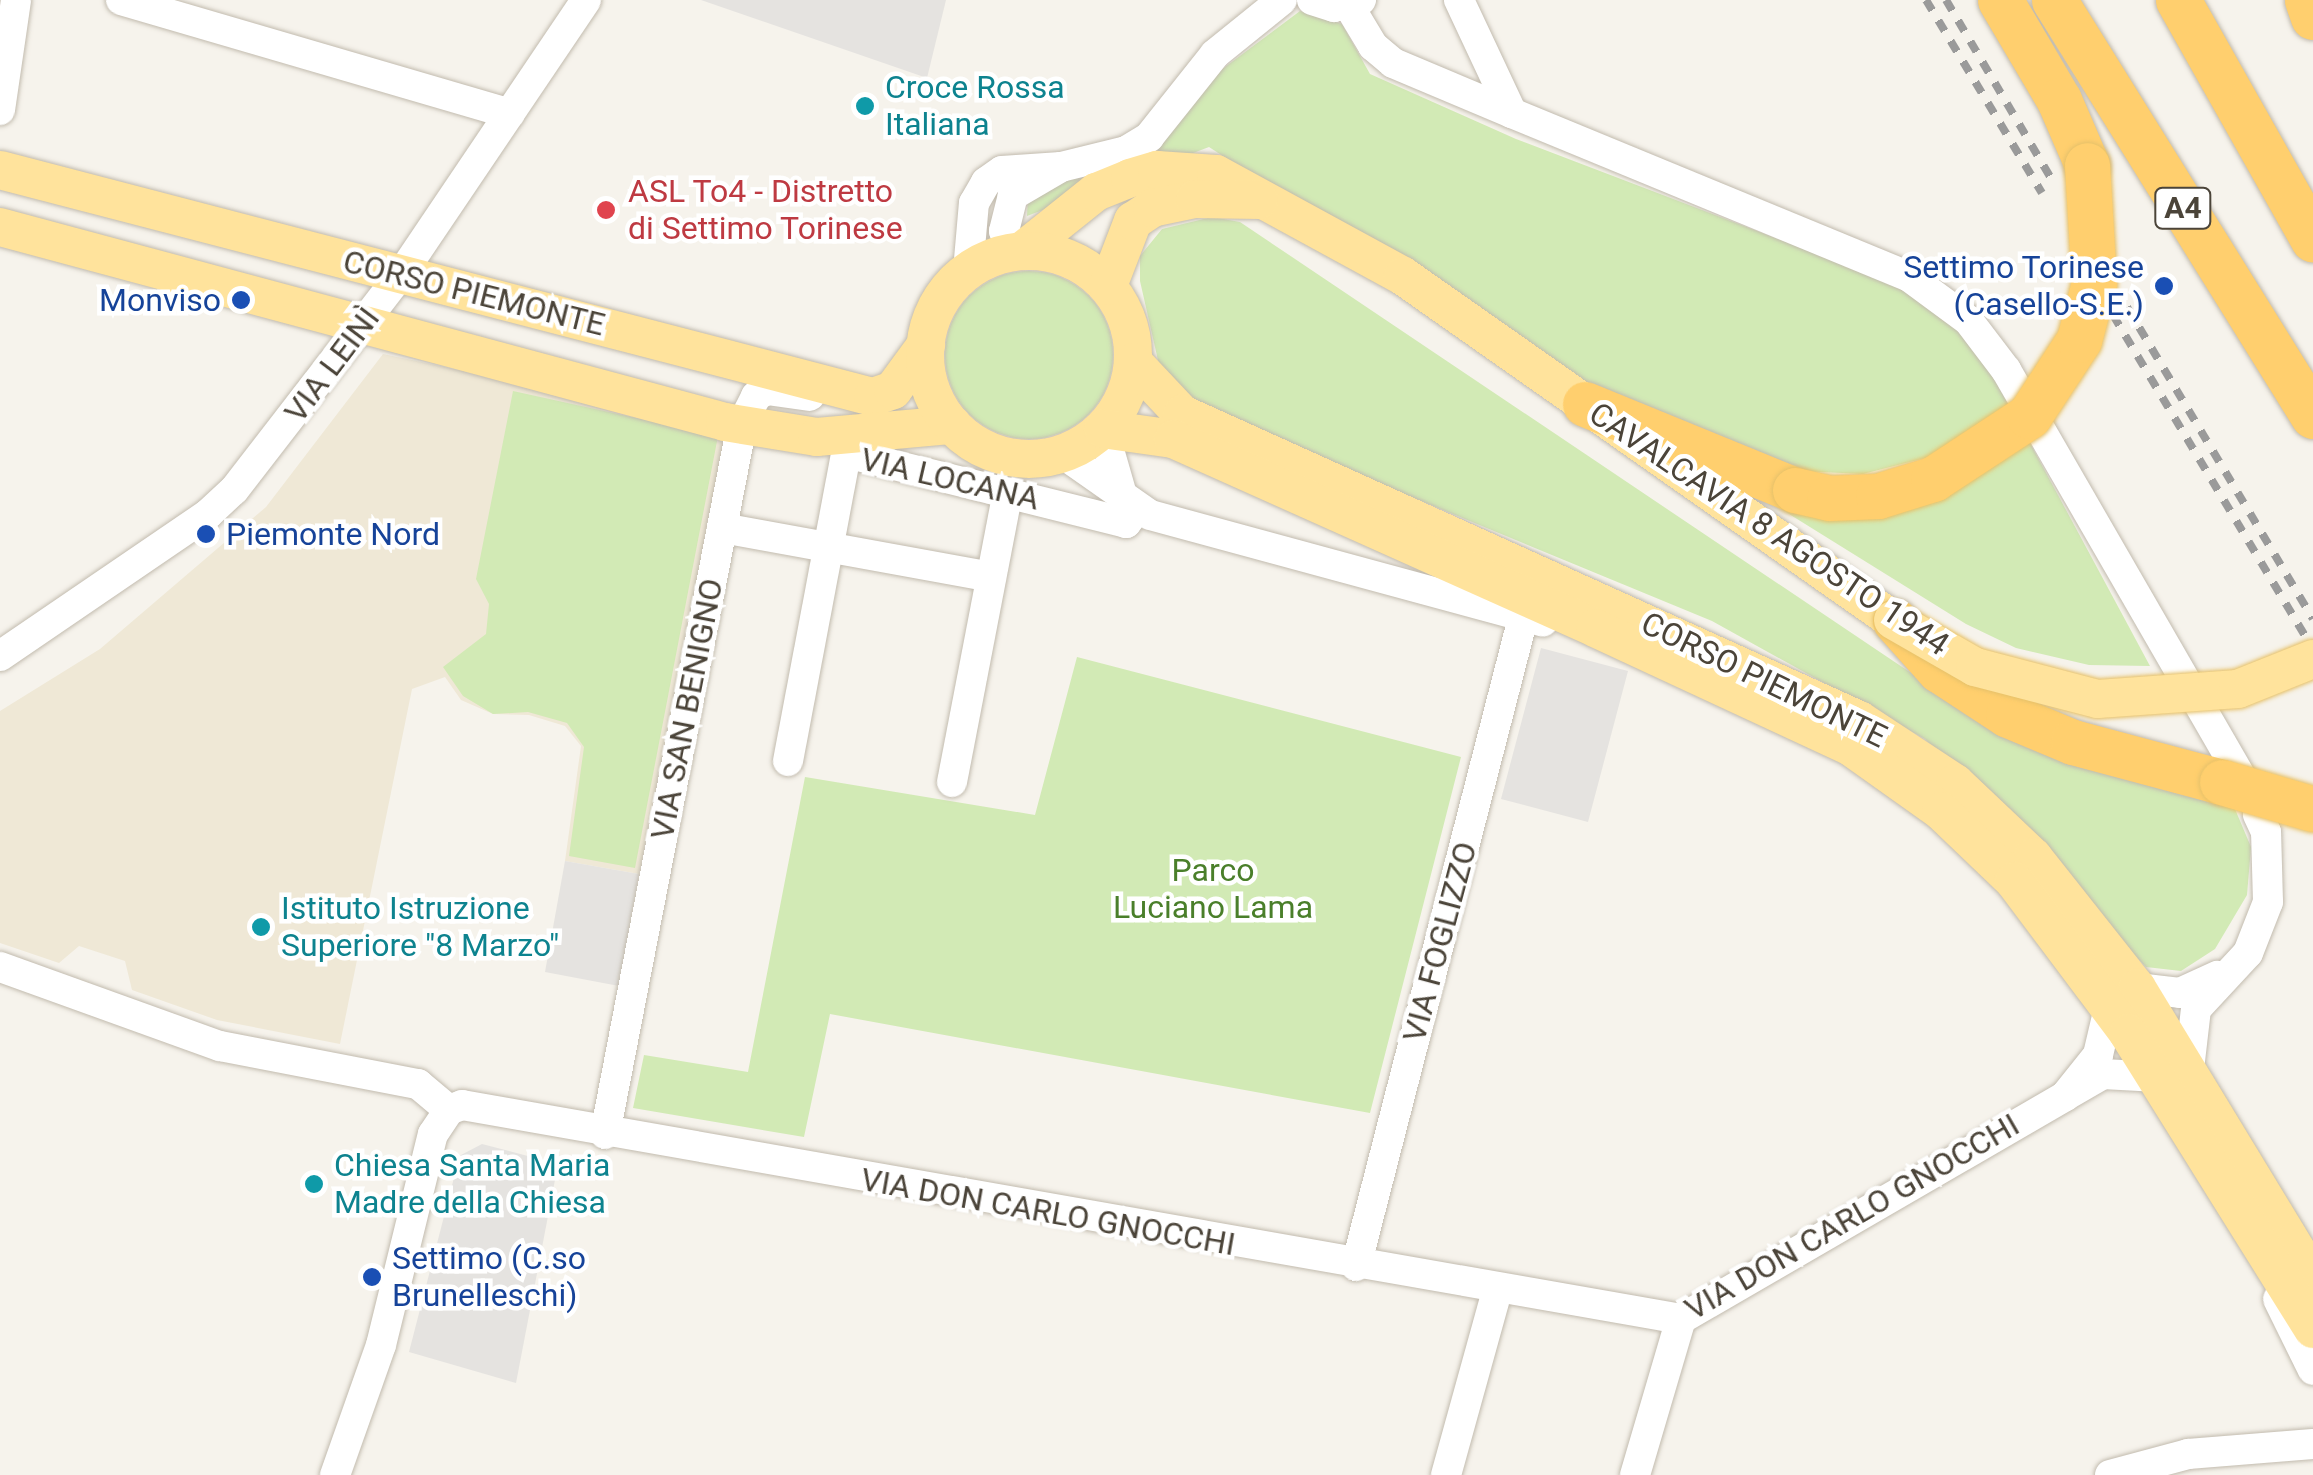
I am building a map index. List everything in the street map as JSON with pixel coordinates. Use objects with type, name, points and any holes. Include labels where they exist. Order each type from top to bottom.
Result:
[{"type":"highway","points":[[1585,404],[1795,490],[1828,498],[1878,496],[1915,484],[1974,456],[2030,416],[2079,340],[2094,283],[2087,164],[2060,100],[2000,0]]},
{"type":"highway","name":"A4","points":[[2054,0],[2313,416]]},
{"type":"highway","points":[[2178,0],[2313,240]]},
{"type":"highway","points":[[2307,0],[2313,20]]},
{"type":"highway","points":[[1893,620],[1939,670],[2008,715],[2072,742],[2313,809]]},
{"type":"main road","points":[[2287,0],[2313,20]]},
{"type":"main road","name":"CORSO PIEMONTE","points":[[0,170],[862,395]]},
{"type":"main road","name":"CAVALCAVIA 8 AGOSTO 1944","points":[[1017,252],[1096,192],[1157,170],[1216,174],[1272,200],[1403,276],[1893,620],[1975,667],[2098,699],[2238,689],[2313,658]]},
{"type":"main road","name":"CAVALCAVIA 8 AGOSTO 1944","points":[[1108,286],[1133,221],[1152,208],[1196,199],[1272,200]]},
{"type":"main road","name":"CORSO PIEMONTE","points":[[0,228],[366,320],[742,424],[818,437],[952,424]]},
{"type":"main road","points":[[862,395],[893,390],[926,345],[947,291],[968,271],[1017,252],[1083,266],[1108,286],[1123,309],[1133,362],[1129,386],[1103,429],[1063,454],[1003,456],[952,424],[927,374],[926,345]]},
{"type":"main road","name":"CORSO PIEMONTE","points":[[1133,362],[1182,414],[1859,720],[1955,783],[2033,857],[2173,1079],[2313,1329]]},
{"type":"main road","name":"CORSO PIEMONTE","points":[[1103,429],[1173,439],[1850,747],[1941,811],[2014,881],[2123,998]]},
{"type":"main road","name":"CORSO PIEMONTE","points":[[2173,1079],[2313,1277]]},
{"type":"street","points":[[121,0],[510,114]]},
{"type":"street","name":"VIA LEINÌ","points":[[0,656],[208,514],[260,459],[402,273],[586,0]]},
{"type":"street","points":[[968,271],[974,203],[986,182],[1002,171],[1061,167],[1126,152],[1149,136],[1215,54],[1282,0]]},
{"type":"street","points":[[1312,0],[1355,3],[1372,46],[1393,64],[1908,276],[1968,320],[2006,370],[2239,772]]},
{"type":"street","points":[[1459,0],[1512,114]]},
{"type":"street","points":[[0,110],[10,9]]},
{"type":"street","points":[[1017,252],[1004,230],[1014,195],[1061,167]]},
{"type":"street","points":[[742,424],[756,396],[767,390],[837,404],[862,395]]},
{"type":"street","name":"VIA SAN BENIGNO","points":[[606,1134],[742,424]]},
{"type":"street","points":[[1103,429],[1130,501]]},
{"type":"street","name":"VIA LOCANA","points":[[788,761],[846,454],[1126,523],[1130,501]]},
{"type":"street","points":[[1063,454],[1130,501],[1524,618],[1595,628]]},
{"type":"street","points":[[952,782],[1008,492]]},
{"type":"street","points":[[722,528],[991,577]]},
{"type":"street","name":"VIA FOGLIZZO","points":[[1356,1266],[1524,618]]},
{"type":"street","points":[[2173,1079],[2196,1009],[2224,973],[2248,953],[2268,902],[2266,832],[2258,814]]},
{"type":"street","points":[[0,967],[220,1046],[418,1084],[449,1110],[433,1134],[381,1346],[335,1475]]},
{"type":"street","points":[[2065,1096],[2098,1055],[2123,998],[2180,992],[2224,973]]},
{"type":"street","name":"VIA DON CARLO GNOCCHI","points":[[449,1110],[462,1106],[1356,1266],[1681,1319],[2102,1074],[2173,1079]]},
{"type":"street","name":"CORSO PIEMONTE","points":[[2270,1257],[2280,1308],[2313,1370]]},
{"type":"street","points":[[1446,1475],[1498,1288]]},
{"type":"street","points":[[1634,1475],[1681,1319]]},
{"type":"street","points":[[2110,1475],[2188,1454],[2313,1444]]},
{"type":"shaded area","points":[[701,0],[946,0],[927,78]]},
{"type":"shaded area","points":[[383,354],[728,427],[639,874],[565,861],[581,746],[565,726],[529,715],[493,714],[461,700],[445,677],[412,689],[340,1044],[217,1020],[132,990],[125,961],[79,946],[59,963],[0,943],[0,711],[100,649],[266,507]]},
{"type":"shaded area","points":[[1541,648],[1628,671],[1588,822],[1501,799]]},
{"type":"shaded area","points":[[565,861],[639,874],[619,986],[545,972]]},
{"type":"shaded area","points":[[482,1144],[558,1164],[516,1383],[409,1352],[457,1166],[461,1155]]},
{"type":"green space","points":[[1300,11],[1342,24],[1370,74],[1516,139],[1899,285],[1963,330],[2015,405],[1929,457],[1863,474],[1778,470],[1579,388],[1209,147],[1027,216],[1028,196],[1181,120],[1221,70]]},
{"type":"green space","points":[[1212,217],[1240,222],[1978,718],[2062,757],[2235,809],[2251,847],[2247,895],[2215,949],[2181,971],[2146,967],[1925,739],[1712,621],[1184,403],[1162,378],[1140,281],[1140,256],[1162,229]]},
{"type":"green space","points":[[1029,271],[1061,278],[1088,296],[1106,323],[1113,355],[1106,387],[1088,414],[1061,432],[1029,439],[997,432],[970,414],[952,387],[945,355],[952,323],[970,296],[997,278]]},
{"type":"green space","points":[[513,391],[718,436],[635,868],[569,856],[584,747],[567,723],[528,712],[493,714],[463,696],[443,667],[486,634],[489,604],[476,579]]},
{"type":"green space","points":[[2030,443],[2150,666],[2089,665],[2016,648],[1966,624],[1781,509],[1925,504]]},
{"type":"green space","name":"Parco Luciano Lama","points":[[1077,657],[1461,757],[1370,1113],[830,1014],[804,1137],[633,1108],[644,1055],[748,1072],[805,777],[1035,815]]},
{"type":"railway","points":[[1926,0],[2042,193]]},
{"type":"railway","points":[[1946,0],[2055,185]]},
{"type":"railway","points":[[2127,307],[2313,619]]},
{"type":"railway","points":[[2113,315],[2313,649]]},
{"type":"place","name":"Croce Rossa Italiana","points":[[865,106]]},
{"type":"place","name":"ASL To4 - Distretto di Settimo Torinese","points":[[606,210]]},
{"type":"place","name":"Settimo Torinese (Casello-S.E.)","points":[[2164,286]]},
{"type":"place","name":"Monviso","points":[[241,300]]},
{"type":"place","name":"Piemonte Nord","points":[[206,534]]},
{"type":"place","name":"Istituto Istruzione Superiore \"8 Marzo\"","points":[[261,927]]},
{"type":"place","name":"Chiesa Santa Maria Madre della Chiesa","points":[[314,1184]]},
{"type":"place","name":"Settimo (C.so Brunelleschi)","points":[[372,1277]]}]
